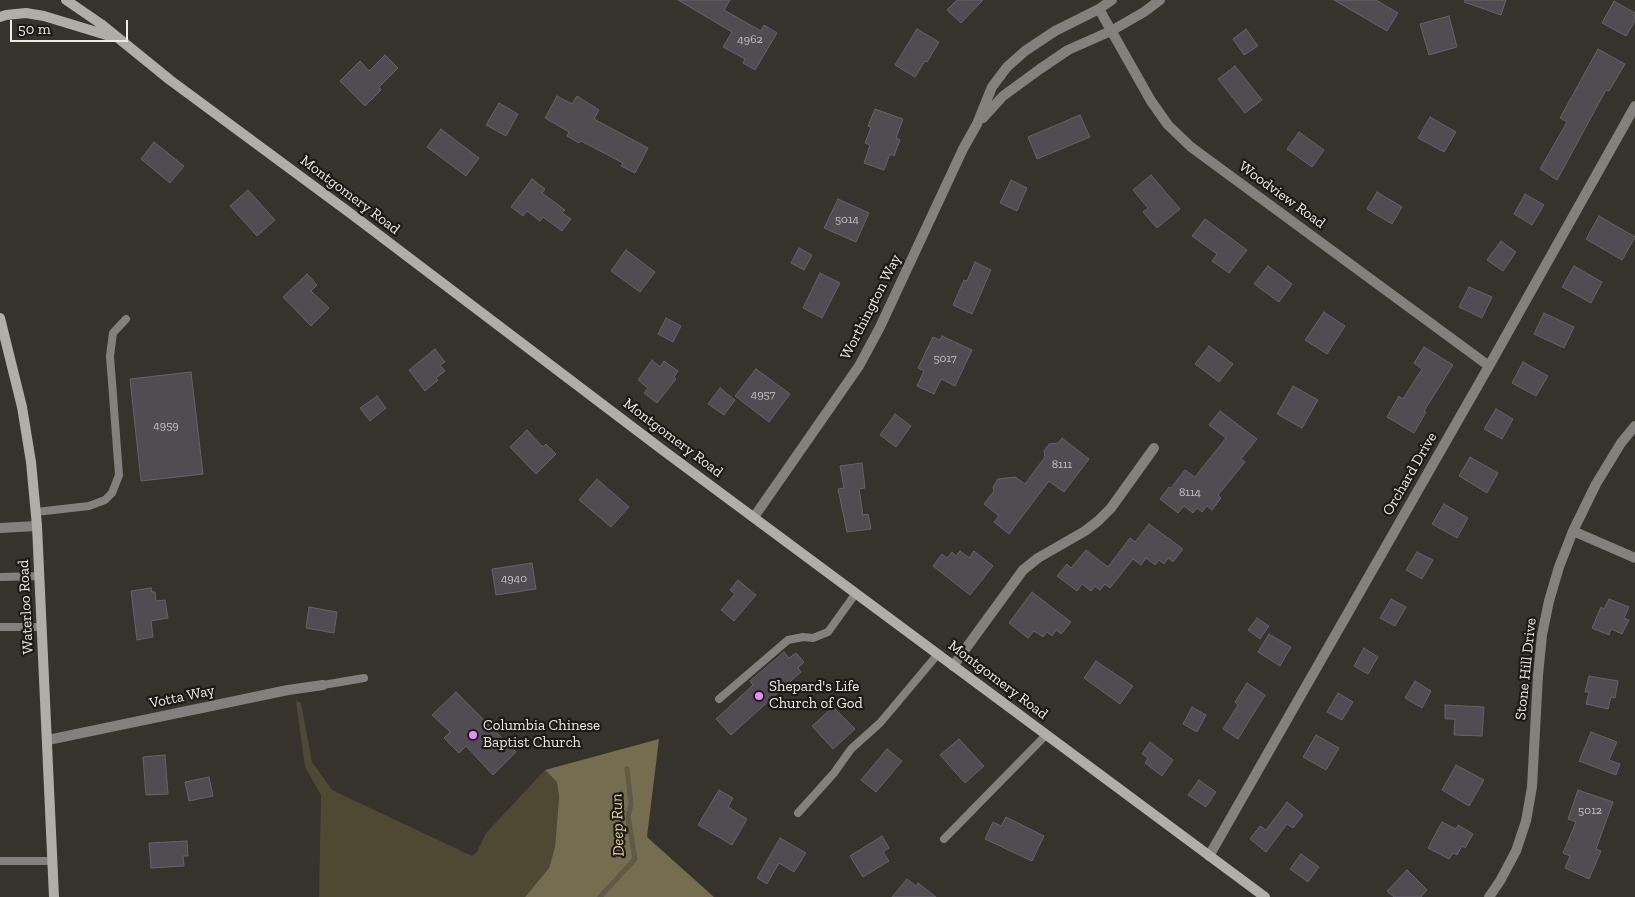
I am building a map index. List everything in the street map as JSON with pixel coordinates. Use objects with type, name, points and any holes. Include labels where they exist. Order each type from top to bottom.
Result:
[{"type":"main road","name":"Montgomery Road","points":[[66,0],[101,24],[170,80],[354,216],[664,451],[1265,897]]},
{"type":"main road","points":[[0,17],[26,13],[44,16],[117,38]]},
{"type":"main road","name":"Waterloo Road","points":[[0,318],[22,407],[31,462],[38,526],[54,897]]},
{"type":"street","name":"Worthington Way","points":[[978,124],[992,87],[1007,67],[1025,51],[1055,31],[1099,9],[1112,0]]},
{"type":"street","name":"Worthington Way","points":[[754,516],[859,366],[880,327],[963,149],[978,124],[1002,96],[1017,84],[1068,50],[1112,31],[1160,0]]},
{"type":"street","name":"Woodview Road","points":[[1099,9],[1151,101],[1168,125],[1191,147],[1489,366]]},
{"type":"street","name":"Orchard Drive","points":[[1210,856],[1635,106]]},
{"type":"street","name":"Stone Hill Drive","points":[[1489,897],[1516,851],[1526,821],[1532,787],[1542,635],[1559,567],[1573,531],[1596,484],[1621,443],[1635,426]]},
{"type":"street","points":[[953,666],[1023,570],[1038,558],[1085,531],[1098,521],[1111,508],[1154,448]]},
{"type":"street","points":[[0,528],[38,526]]},
{"type":"street","points":[[1573,531],[1635,558]]},
{"type":"street","name":"Votta Way","points":[[48,740],[288,690],[322,685]]},
{"type":"lane","points":[[36,512],[89,506],[105,500],[112,492],[119,475],[110,356],[114,333],[126,319]]},
{"type":"lane","points":[[0,578],[40,576]]},
{"type":"lane","points":[[718,699],[788,640],[803,637],[813,638],[828,632],[856,592]]},
{"type":"lane","points":[[0,627],[42,627]]},
{"type":"lane","points":[[798,813],[834,773],[850,749],[880,723],[938,654]]},
{"type":"lane","points":[[322,685],[364,678]]},
{"type":"lane","points":[[944,839],[1046,734]]},
{"type":"lane","points":[[0,861],[52,861]]},
{"type":"shaded area","points":[[296,701],[301,703],[312,762],[332,790],[472,856],[477,852],[486,833],[545,770],[557,782],[559,797],[555,847],[549,868],[525,897],[319,897],[321,795],[305,767]]},
{"type":"shaded area","points":[[659,739],[647,837],[714,897],[525,897],[549,868],[555,847],[559,797],[557,782],[545,770]]},
{"type":"building","points":[[678,0],[730,0],[724,10],[761,31],[764,25],[777,33],[755,70],[743,63],[745,59],[723,47],[732,32]]},
{"type":"building","points":[[957,0],[983,0],[961,23],[947,10]]},
{"type":"building","points":[[1334,0],[1376,0],[1398,13],[1387,31]]},
{"type":"building","points":[[1465,0],[1506,0],[1501,15],[1464,2]]},
{"type":"building","points":[[1614,1],[1635,13],[1635,21],[1626,36],[1602,23]]},
{"type":"building","points":[[1449,16],[1457,47],[1429,55],[1420,24]]},
{"type":"building","points":[[917,29],[939,42],[915,77],[895,65]]},
{"type":"building","points":[[1246,29],[1258,46],[1244,55],[1233,39]]},
{"type":"building","points":[[1598,49],[1625,64],[1609,91],[1606,90],[1557,180],[1540,169],[1567,122],[1560,118]]},
{"type":"building","points":[[385,55],[398,68],[379,87],[381,90],[365,106],[340,81],[360,61],[369,71]]},
{"type":"building","points":[[1235,66],[1262,100],[1245,113],[1218,79]]},
{"type":"building","points":[[557,96],[572,104],[577,96],[599,110],[594,119],[648,148],[635,173],[621,166],[623,163],[581,141],[579,143],[567,136],[569,132],[545,118]]},
{"type":"building","points":[[499,103],[518,114],[506,136],[486,125]]},
{"type":"building","points":[[875,109],[903,119],[896,138],[900,140],[894,156],[890,154],[884,170],[864,163],[870,145],[865,143],[871,127],[868,126]]},
{"type":"building","points":[[1080,115],[1090,137],[1037,159],[1028,137]]},
{"type":"building","points":[[1430,117],[1456,132],[1444,152],[1418,138]]},
{"type":"building","points":[[441,129],[479,158],[466,176],[427,147]]},
{"type":"building","points":[[1299,132],[1324,150],[1312,167],[1287,149]]},
{"type":"building","points":[[154,142],[184,166],[170,183],[141,159]]},
{"type":"building","points":[[1151,175],[1180,209],[1157,228],[1143,212],[1148,208],[1133,190]]},
{"type":"building","points":[[532,179],[545,189],[542,193],[565,210],[562,213],[571,219],[562,231],[543,217],[540,221],[527,211],[523,216],[511,207]]},
{"type":"building","points":[[1011,180],[1027,188],[1017,211],[1000,203]]},
{"type":"building","points":[[248,190],[275,220],[257,236],[230,206]]},
{"type":"building","points":[[1377,192],[1402,207],[1392,224],[1367,209]]},
{"type":"building","points":[[1525,194],[1544,205],[1532,225],[1514,214]]},
{"type":"building","points":[[838,199],[869,213],[856,242],[824,228]]},
{"type":"building","points":[[1599,216],[1635,237],[1622,260],[1586,239]]},
{"type":"building","points":[[1205,219],[1247,250],[1229,273],[1212,261],[1217,254],[1192,236]]},
{"type":"building","points":[[1501,241],[1516,252],[1503,271],[1487,260]]},
{"type":"building","points":[[799,248],[812,255],[804,270],[791,263]]},
{"type":"building","points":[[626,250],[655,272],[640,292],[611,271]]},
{"type":"building","points":[[975,262],[991,270],[972,314],[953,305],[964,280],[967,281]]},
{"type":"building","points":[[1268,266],[1292,284],[1279,302],[1254,284]]},
{"type":"building","points":[[1574,266],[1602,282],[1591,303],[1562,287]]},
{"type":"building","points":[[820,273],[840,283],[822,318],[803,308]]},
{"type":"building","points":[[307,274],[317,285],[311,291],[329,308],[311,326],[283,297]]},
{"type":"building","points":[[1469,287],[1492,297],[1482,318],[1459,307]]},
{"type":"building","points":[[1324,312],[1345,326],[1327,354],[1305,340]]},
{"type":"building","points":[[1544,313],[1574,327],[1564,348],[1534,334]]},
{"type":"building","points":[[666,318],[681,326],[673,342],[658,334]]},
{"type":"building","points":[[942,336],[972,350],[955,386],[941,379],[934,394],[917,386],[924,371],[918,368],[933,337],[940,340]]},
{"type":"building","points":[[1209,346],[1233,364],[1219,382],[1195,364]]},
{"type":"building","points":[[1424,347],[1453,365],[1424,411],[1426,412],[1414,433],[1387,417],[1399,396],[1403,399],[1422,369],[1414,363]]},
{"type":"building","points":[[435,349],[445,362],[440,365],[445,371],[425,391],[409,370]]},
{"type":"building","points":[[652,360],[660,367],[664,361],[678,371],[674,377],[676,379],[657,403],[644,393],[648,388],[638,380]]},
{"type":"building","points":[[1523,362],[1548,376],[1536,396],[1512,383]]},
{"type":"building","points":[[756,369],[790,394],[769,422],[735,396]]},
{"type":"building","points":[[191,372],[203,474],[141,481],[130,379]]},
{"type":"building","points":[[1293,386],[1318,400],[1302,428],[1277,414]]},
{"type":"building","points":[[720,388],[735,400],[724,415],[708,404]]},
{"type":"building","points":[[377,396],[386,408],[370,421],[360,408]]},
{"type":"building","points":[[1496,409],[1513,419],[1502,439],[1484,429]]},
{"type":"building","points":[[1220,411],[1257,439],[1241,459],[1245,462],[1218,495],[1221,498],[1212,510],[1207,506],[1202,512],[1197,508],[1193,513],[1184,506],[1178,513],[1160,499],[1185,470],[1195,477],[1226,438],[1209,425]]},
{"type":"building","points":[[895,414],[911,426],[896,447],[880,435]]},
{"type":"building","points":[[527,430],[543,447],[546,444],[556,454],[536,474],[510,447]]},
{"type":"building","points":[[1062,438],[1089,459],[1064,492],[1049,481],[1009,534],[994,522],[999,516],[984,504],[994,491],[993,487],[998,479],[1015,477],[1025,484],[1045,457],[1044,451],[1049,444],[1058,443]]},
{"type":"building","points":[[1470,457],[1498,473],[1487,493],[1459,476]]},
{"type":"building","points":[[862,463],[865,488],[859,489],[863,515],[868,514],[871,529],[847,532],[838,489],[844,488],[840,466]]},
{"type":"building","points":[[597,479],[629,507],[611,527],[579,500]]},
{"type":"building","points":[[1444,504],[1468,518],[1457,538],[1432,524]]},
{"type":"building","points":[[1149,524],[1183,549],[1173,562],[1168,558],[1164,564],[1159,560],[1155,565],[1146,558],[1141,565],[1133,559],[1110,588],[1105,584],[1100,590],[1095,586],[1091,591],[1082,584],[1077,591],[1057,576],[1067,564],[1071,568],[1086,550],[1108,567],[1130,538],[1135,542]]},
{"type":"building","points":[[960,551],[969,558],[974,551],[993,566],[970,595],[933,566],[942,554],[947,558],[952,552],[956,556]]},
{"type":"building","points":[[1417,552],[1433,560],[1422,579],[1406,570]]},
{"type":"building","points":[[532,563],[536,589],[496,595],[492,569]]},
{"type":"building","points":[[738,580],[756,595],[734,621],[721,610],[735,594],[730,590]]},
{"type":"building","points":[[151,588],[152,592],[155,592],[156,601],[165,600],[168,618],[151,621],[153,637],[137,640],[131,591]]},
{"type":"building","points":[[1032,592],[1071,622],[1061,634],[1056,630],[1052,636],[1047,632],[1043,637],[1034,631],[1028,638],[1009,623]]},
{"type":"building","points":[[1391,599],[1406,607],[1395,626],[1380,618]]},
{"type":"building","points":[[1609,599],[1629,607],[1624,618],[1629,620],[1622,634],[1611,629],[1609,635],[1592,628],[1601,607],[1604,609]]},
{"type":"building","points":[[309,607],[337,612],[334,633],[306,628]]},
{"type":"building","points":[[1257,618],[1269,626],[1260,639],[1248,630]]},
{"type":"building","points":[[1269,634],[1291,647],[1280,666],[1258,652]]},
{"type":"building","points":[[1364,648],[1378,657],[1368,674],[1354,666]]},
{"type":"building","name":"Shepard's Life Church of God","points":[[784,652],[789,658],[796,653],[804,662],[798,668],[801,672],[731,735],[716,719],[753,685],[750,681]]},
{"type":"building","points":[[1096,661],[1133,686],[1120,704],[1084,678]]},
{"type":"building","points":[[1589,676],[1618,681],[1615,698],[1611,697],[1608,709],[1586,704],[1589,692],[1585,692]]},
{"type":"building","points":[[1415,681],[1431,691],[1422,708],[1405,698]]},
{"type":"building","points":[[1247,683],[1265,695],[1238,739],[1223,729],[1238,705],[1235,702]]},
{"type":"building","name":"Columbia Chinese Baptist Church","points":[[456,692],[516,752],[493,775],[466,746],[459,753],[444,738],[450,732],[432,715]]},
{"type":"building","points":[[1338,693],[1353,702],[1342,720],[1327,712]]},
{"type":"building","points":[[1445,705],[1484,707],[1482,736],[1454,735],[1455,719],[1445,719]]},
{"type":"building","points":[[833,707],[855,729],[833,749],[812,726]]},
{"type":"building","points":[[1192,707],[1206,715],[1197,732],[1183,724]]},
{"type":"building","points":[[1591,732],[1617,742],[1609,760],[1620,764],[1616,775],[1579,761]]},
{"type":"building","points":[[1316,735],[1339,748],[1326,770],[1303,757]]},
{"type":"building","points":[[959,739],[984,766],[965,783],[940,755]]},
{"type":"building","points":[[1150,742],[1173,760],[1162,776],[1145,763],[1148,758],[1142,754]]},
{"type":"building","points":[[887,749],[902,761],[876,792],[861,780]]},
{"type":"building","points":[[165,755],[168,794],[146,795],[143,757]]},
{"type":"building","points":[[1456,765],[1484,780],[1469,806],[1442,790]]},
{"type":"building","points":[[209,777],[213,796],[189,801],[185,782]]},
{"type":"building","points":[[1199,780],[1216,792],[1206,807],[1188,795]]},
{"type":"building","points":[[719,790],[733,798],[728,807],[747,819],[732,845],[698,825]]},
{"type":"building","points":[[1578,790],[1613,802],[1596,849],[1601,851],[1589,879],[1565,868],[1570,856],[1563,853],[1576,822],[1568,819]]},
{"type":"building","points":[[1287,802],[1303,815],[1293,828],[1287,824],[1266,852],[1250,839],[1260,826],[1266,830]]},
{"type":"building","points":[[1006,817],[1044,836],[1032,861],[985,839],[993,822],[1001,826]]},
{"type":"building","points":[[1442,822],[1456,829],[1458,825],[1473,834],[1465,848],[1462,846],[1457,855],[1453,853],[1449,859],[1428,848]]},
{"type":"building","points":[[882,836],[889,848],[883,852],[889,861],[863,877],[850,856]]},
{"type":"building","points":[[780,838],[806,853],[794,872],[779,863],[767,884],[757,878]]},
{"type":"building","points":[[187,841],[188,856],[183,856],[184,866],[151,868],[149,843]]},
{"type":"building","points":[[1301,854],[1319,867],[1308,882],[1290,869]]},
{"type":"building","points":[[1407,870],[1427,890],[1421,897],[1394,897],[1387,891]]},
{"type":"building","points":[[907,879],[916,886],[918,883],[936,897],[892,897]]},
{"type":"waterway","name":"Deep Run","points":[[600,897],[635,859],[628,817],[631,804],[627,769]]},
{"type":"place","name":"Shepard's Life Church of God","points":[[759,696]]},
{"type":"place","name":"Columbia Chinese Baptist Church","points":[[473,735]]}]
